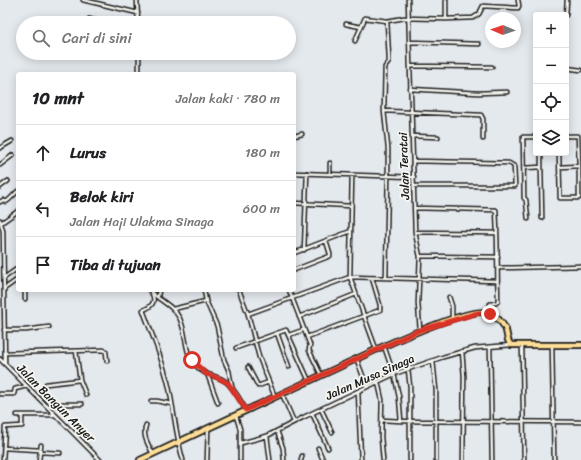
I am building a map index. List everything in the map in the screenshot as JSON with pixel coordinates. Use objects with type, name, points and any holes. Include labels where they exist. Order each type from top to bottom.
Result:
[{"type":"main road","points":[[140,460],[420,330],[478,313],[490,314],[498,319],[505,327],[508,341],[511,345],[581,345]]},
{"type":"street","points":[[83,0],[138,13],[137,0]]},
{"type":"street","name":"Jalan Teratai","points":[[408,0],[415,232],[420,256],[418,303],[420,330]]},
{"type":"street","points":[[446,0],[446,19]]},
{"type":"street","points":[[356,41],[365,18],[387,21],[408,18],[473,18],[479,14],[481,7],[485,5],[518,8],[518,0]]},
{"type":"street","points":[[566,12],[567,0]]},
{"type":"street","points":[[386,278],[388,148],[384,111],[385,67],[389,59],[387,21]]},
{"type":"street","points":[[346,24],[361,27]]},
{"type":"street","points":[[409,42],[479,44]]},
{"type":"street","points":[[139,60],[139,72]]},
{"type":"street","points":[[410,66],[492,67]]},
{"type":"street","points":[[569,68],[581,70]]},
{"type":"street","points":[[410,90],[478,93],[507,92]]},
{"type":"street","points":[[384,111],[481,115],[483,119],[484,139]]},
{"type":"street","points":[[296,136],[302,134]]},
{"type":"street","points":[[412,136],[438,137]]},
{"type":"street","points":[[559,156],[560,198],[579,198],[580,166],[578,136],[569,136]]},
{"type":"street","points":[[528,219],[526,200],[524,198],[523,137],[533,137]]},
{"type":"street","points":[[0,148],[12,141]]},
{"type":"street","points":[[0,165],[13,155]]},
{"type":"street","points":[[540,156],[542,218]]},
{"type":"street","points":[[413,161],[509,163],[514,166],[515,186],[414,186]]},
{"type":"street","points":[[330,163],[330,174]]},
{"type":"street","points":[[560,167],[580,166]]},
{"type":"street","points":[[524,168],[541,167]]},
{"type":"street","points":[[296,173],[414,177]]},
{"type":"street","points":[[304,250],[307,174]]},
{"type":"street","points":[[352,175],[350,277],[376,350]]},
{"type":"street","points":[[0,187],[8,181]]},
{"type":"street","points":[[0,202],[3,200],[6,202],[16,192]]},
{"type":"street","points":[[296,203],[351,206]]},
{"type":"street","points":[[415,208],[496,210],[498,302],[490,304],[490,314]]},
{"type":"street","points":[[1,223],[16,212]]},
{"type":"street","points":[[0,220],[3,231],[5,364]]},
{"type":"street","points":[[296,252],[351,231]]},
{"type":"street","points":[[415,232],[497,233]]},
{"type":"street","points":[[296,269],[330,256],[326,241]]},
{"type":"street","points":[[420,256],[498,257]]},
{"type":"street","points":[[498,268],[581,266]]},
{"type":"street","points":[[4,279],[16,270]]},
{"type":"street","points":[[248,314],[291,297],[350,277],[497,282]]},
{"type":"street","points":[[307,337],[380,309],[372,278]]},
{"type":"street","points":[[4,289],[16,280]]},
{"type":"street","points":[[25,292],[25,299]]},
{"type":"street","points":[[150,292],[154,299],[152,305],[142,310],[161,360],[172,404],[178,443],[183,460]]},
{"type":"street","points":[[151,292],[174,309],[182,323],[192,360],[203,372],[224,380],[246,410]]},
{"type":"street","points":[[158,292],[158,297]]},
{"type":"street","points":[[204,292],[206,301],[217,326],[224,360],[229,371],[232,389]]},
{"type":"street","points":[[240,292],[248,314],[259,357],[275,397]]},
{"type":"street","points":[[289,292],[310,345],[309,350],[321,375]]},
{"type":"street","points":[[299,317],[356,294]]},
{"type":"street","points":[[449,297],[452,306],[452,320]]},
{"type":"street","points":[[174,309],[206,301]]},
{"type":"street","points":[[4,330],[49,328]]},
{"type":"street","points":[[236,348],[286,330],[308,381]]},
{"type":"street","points":[[289,335],[304,330]]},
{"type":"street","points":[[277,334],[289,367]]},
{"type":"street","name":"Jalan Musa Sinaga","points":[[240,443],[267,436],[394,374],[462,351],[475,348],[511,345]]},
{"type":"street","points":[[384,346],[394,374],[399,397],[401,421]]},
{"type":"street","points":[[522,346],[524,460]]},
{"type":"street","points":[[552,346],[554,460]]},
{"type":"street","points":[[490,347],[492,460]]},
{"type":"street","points":[[5,352],[105,350],[107,361]]},
{"type":"street","points":[[76,351],[80,380],[86,395]]},
{"type":"street","points":[[462,351],[464,376],[463,460]]},
{"type":"street","name":"Jalan Bangun Anyer","points":[[0,359],[100,460]]},
{"type":"street","points":[[356,359],[367,387]]},
{"type":"street","points":[[433,360],[436,383],[436,460]]},
{"type":"street","points":[[248,367],[258,386],[269,382]]},
{"type":"street","points":[[408,369],[410,387],[410,460]]},
{"type":"street","points":[[208,375],[218,403]]},
{"type":"street","points":[[46,384],[80,380]]},
{"type":"street","points":[[378,382],[381,395],[381,437],[383,460]]},
{"type":"street","points":[[0,394],[14,394],[15,389],[24,388],[27,386]]},
{"type":"street","points":[[358,391],[361,460]]},
{"type":"street","points":[[282,394],[294,422]]},
{"type":"street","points":[[151,401],[172,404]]},
{"type":"street","points":[[48,407],[59,404],[82,404]]},
{"type":"street","points":[[321,409],[332,432]]},
{"type":"street","points":[[312,413],[328,448]]},
{"type":"street","points":[[17,415],[56,415]]},
{"type":"street","points":[[3,460],[6,426],[22,426],[22,415]]},
{"type":"street","points":[[236,416],[240,429],[240,460]]},
{"type":"street","points":[[382,420],[581,422]]},
{"type":"street","points":[[146,425],[144,431],[145,436],[153,454]]},
{"type":"street","points":[[207,460],[208,428]]},
{"type":"street","points":[[277,431],[283,448],[284,460]]},
{"type":"street","points":[[267,436],[270,460]]},
{"type":"street","points":[[40,460],[41,445]]},
{"type":"street","points":[[4,448],[60,453]]},
{"type":"street","points":[[318,448],[323,460]]},
{"type":"route","points":[[192,360],[206,374],[224,380],[228,383],[246,410],[420,330],[463,316],[482,312],[490,314]]}]
